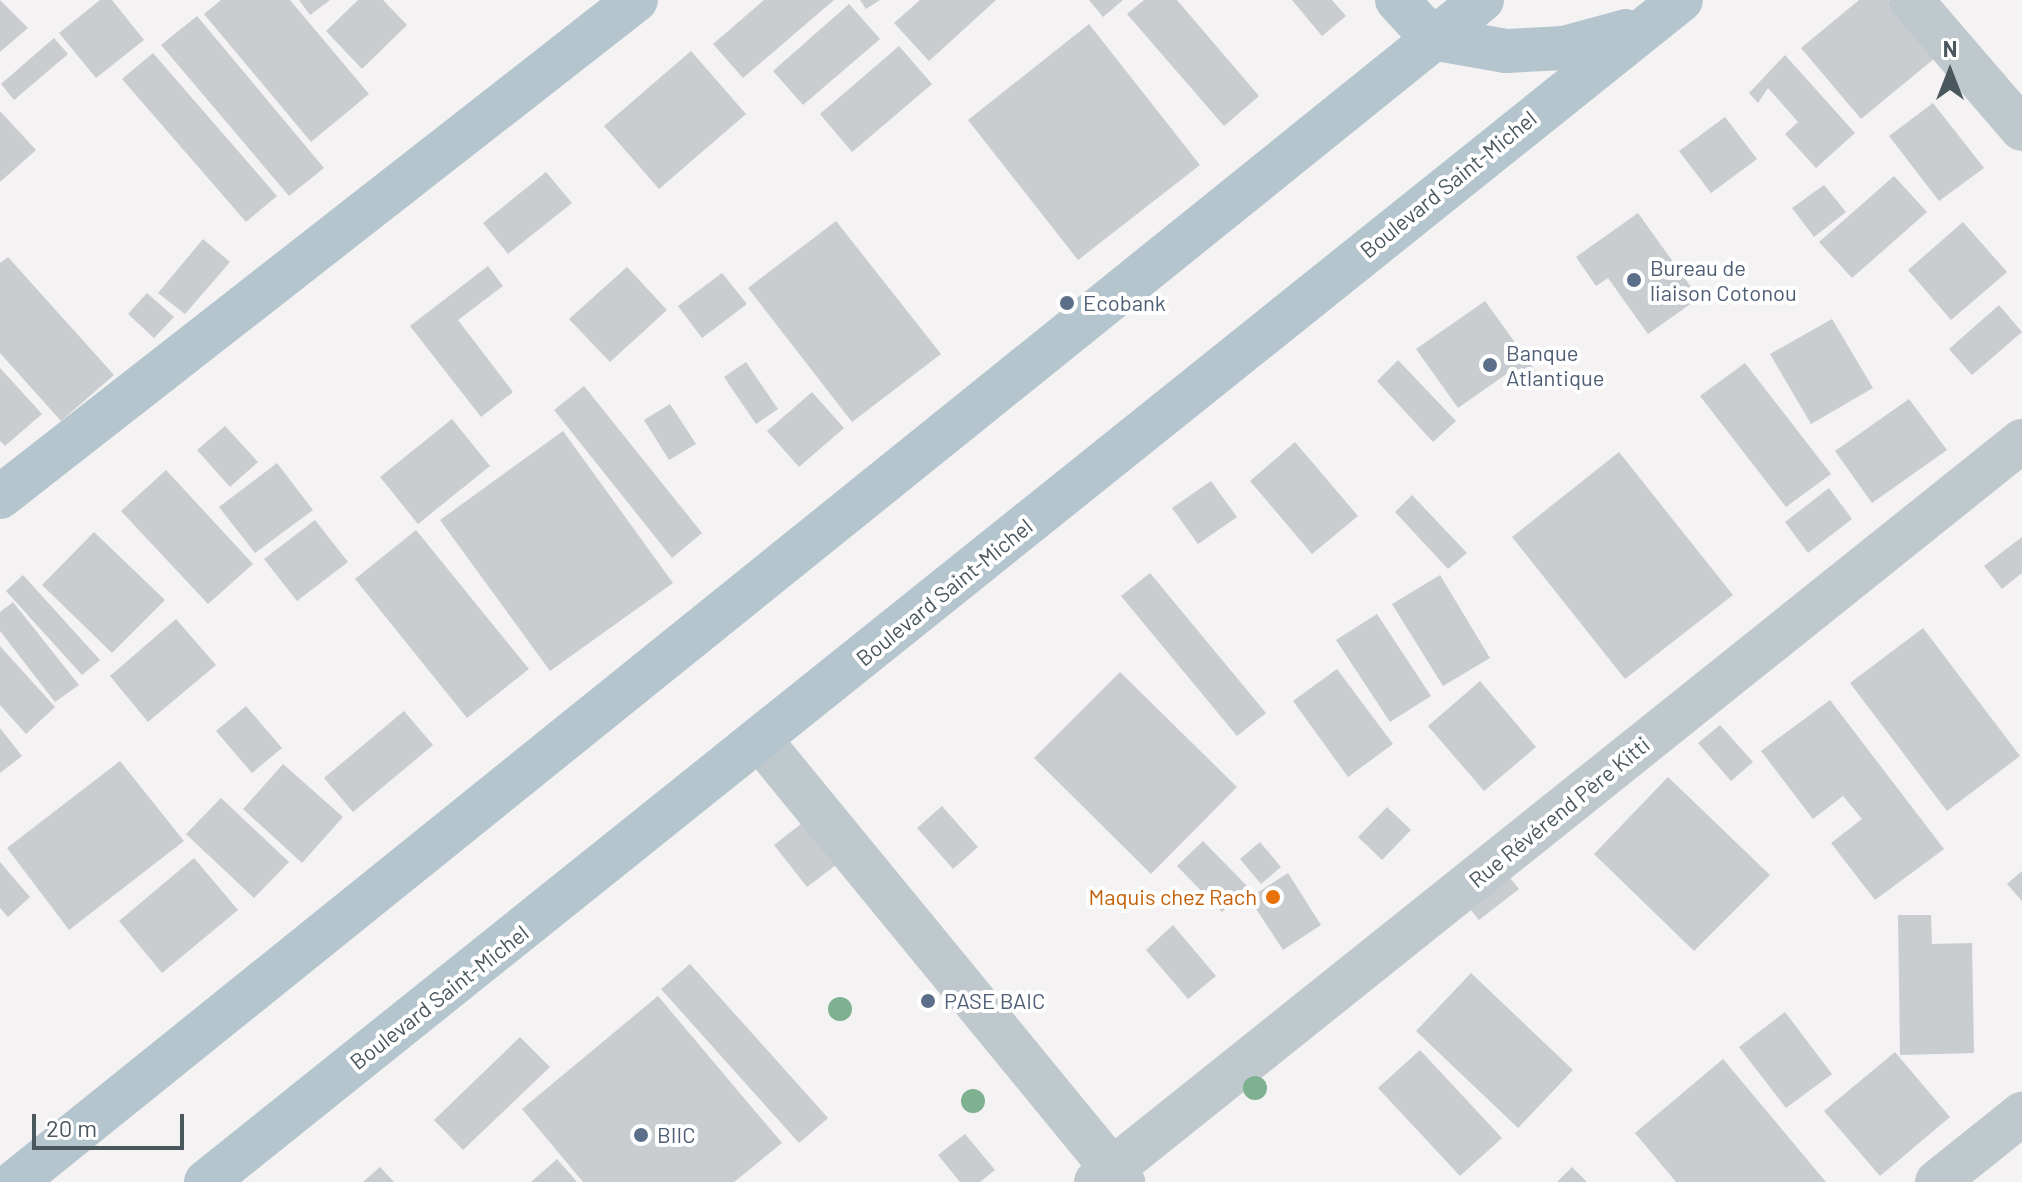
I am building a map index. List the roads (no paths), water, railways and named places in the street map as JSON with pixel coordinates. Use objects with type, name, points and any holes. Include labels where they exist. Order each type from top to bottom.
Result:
[{"type":"main road","points":[[0,497],[636,0]]},
{"type":"main road","points":[[1397,0],[1432,38],[1506,51],[1564,48],[1641,28]]},
{"type":"main road","points":[[15,1182],[1482,0]]},
{"type":"main road","name":"Boulevard Saint-Michel","points":[[206,1182],[761,741],[1641,28],[1681,0]]},
{"type":"street","points":[[1911,0],[2022,129]]},
{"type":"street","name":"Rue Révérend Père Kitti","points":[[1110,1178],[2022,441]]},
{"type":"street","points":[[761,741],[1110,1178]]},
{"type":"street","points":[[1937,1182],[2022,1114]]},
{"type":"place","name":"Bureau de liaison Cotonou","points":[[1634,280]]},
{"type":"place","name":"Ecobank","points":[[1067,303]]},
{"type":"place","name":"Banque Atlantique","points":[[1490,365]]},
{"type":"place","name":"Maquis chez Rach","points":[[1273,897]]},
{"type":"place","name":"PASE BAIC","points":[[928,1001]]},
{"type":"place","name":"BIIC","points":[[641,1135]]}]
